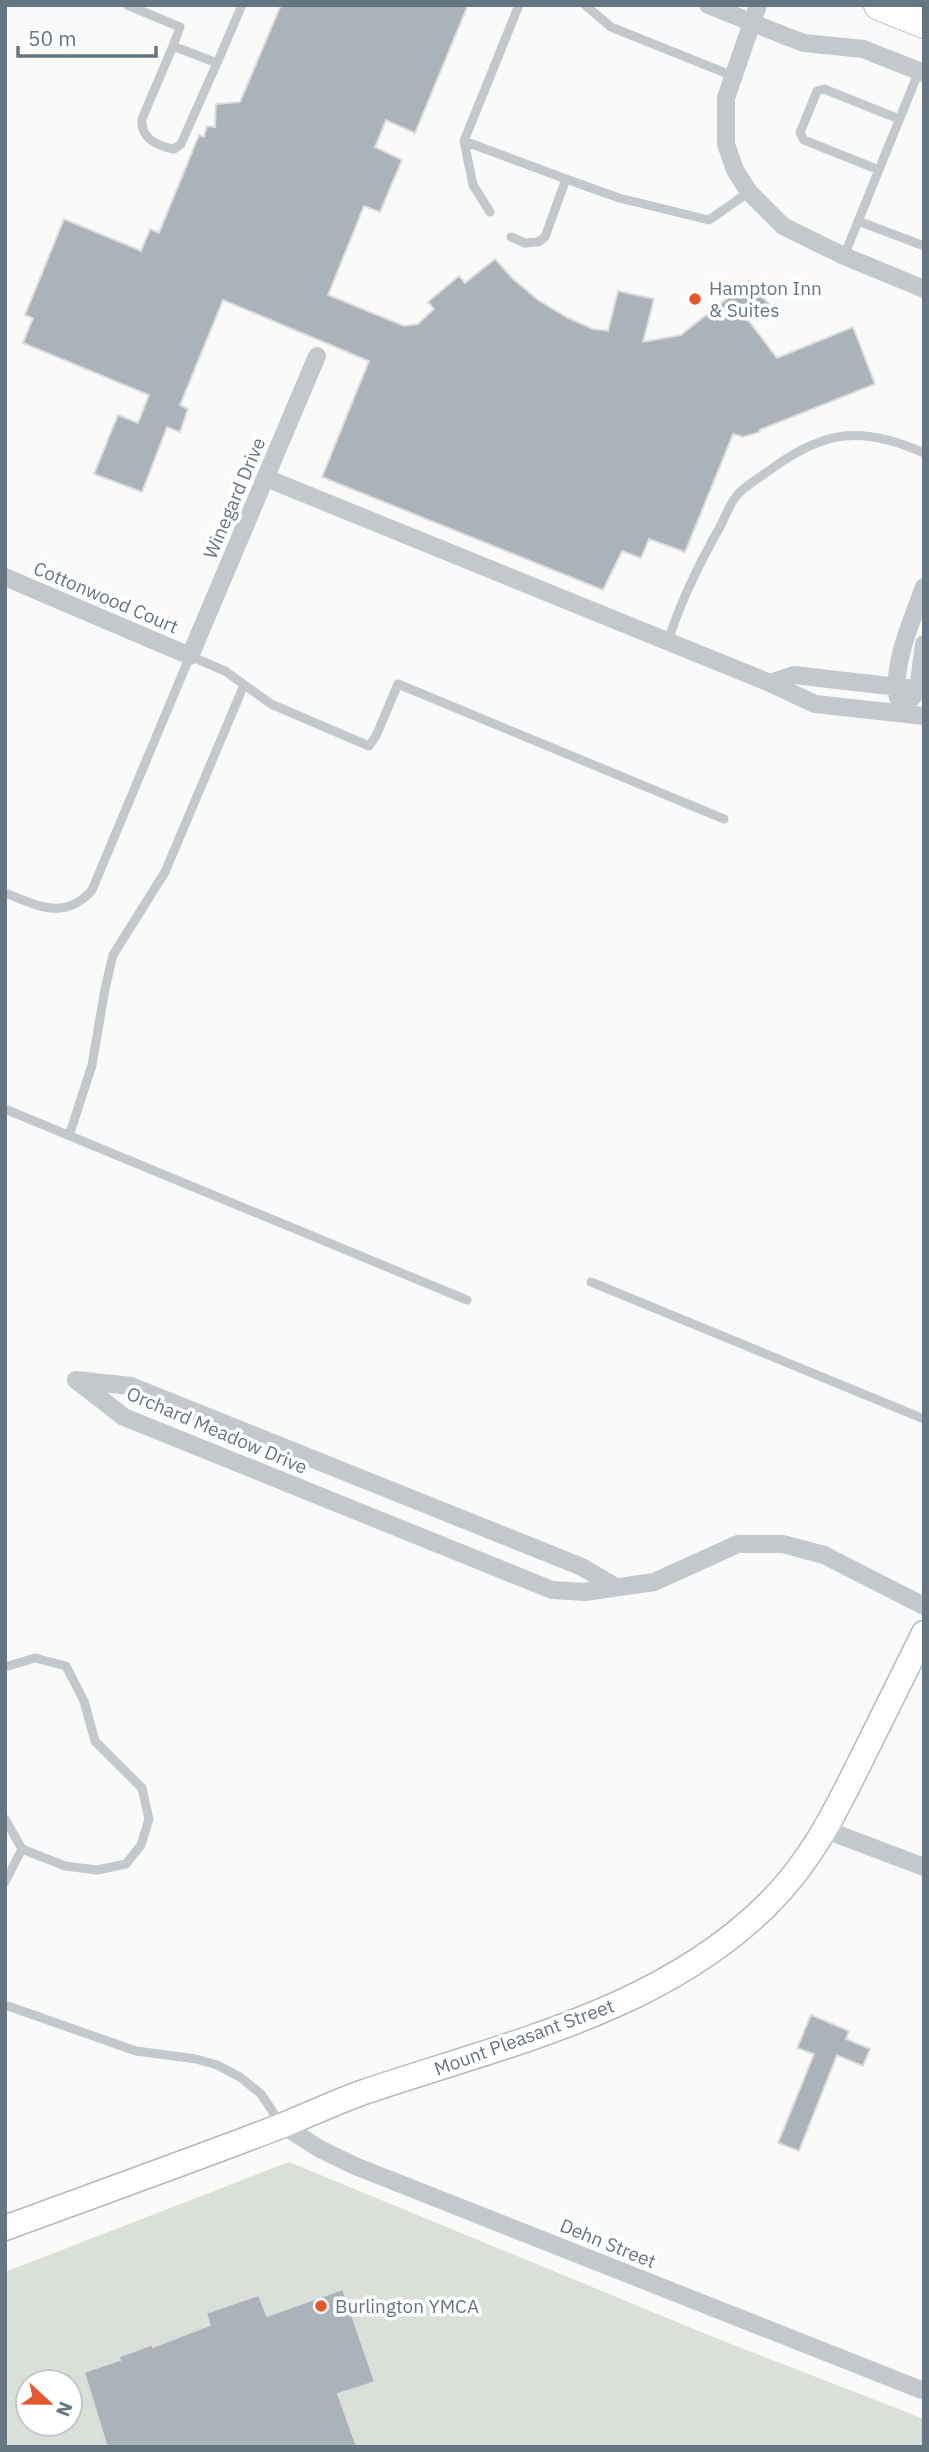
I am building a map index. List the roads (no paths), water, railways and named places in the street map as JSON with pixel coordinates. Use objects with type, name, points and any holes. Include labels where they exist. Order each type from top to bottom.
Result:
[{"type":"highway","points":[[879,5],[924,23]]},
{"type":"main road","name":"Mount Pleasant Street","points":[[5,2228],[359,2094],[562,2027],[621,2003],[679,1972],[723,1944],[766,1906],[794,1876],[826,1830],[924,1633]]},
{"type":"street","points":[[708,5],[804,43],[863,49],[921,72]]},
{"type":"street","points":[[758,5],[726,98],[726,144],[735,170],[749,192],[783,226],[844,256],[924,289]]},
{"type":"street","name":"Winegard Drive","points":[[190,656],[317,356]]},
{"type":"street","points":[[266,478],[668,641],[815,704],[924,716]]},
{"type":"street","name":"Cottonwood Court","points":[[5,577],[190,656]]},
{"type":"street","points":[[901,713],[895,687],[905,639],[924,587]]},
{"type":"street","points":[[901,713],[921,690],[924,644]]},
{"type":"street","points":[[770,683],[794,675],[921,690]]},
{"type":"street","name":"Orchard Meadow Drive","points":[[616,1587],[582,1567],[131,1386],[76,1380],[124,1417],[552,1590],[585,1592],[654,1582],[738,1544],[783,1544],[824,1555],[924,1606]]},
{"type":"street","points":[[826,1830],[924,1867]]},
{"type":"street","name":"Dehn Street","points":[[282,2125],[320,2149],[355,2166],[924,2391]]},
{"type":"lane","points":[[127,5],[180,27],[142,119],[141,128],[146,138],[174,149],[181,144],[242,5]]},
{"type":"lane","points":[[490,212],[473,185],[464,141],[519,5]]},
{"type":"lane","points":[[585,5],[611,27],[733,76]]},
{"type":"lane","points":[[173,46],[218,63]]},
{"type":"lane","points":[[844,256],[899,119],[921,72]]},
{"type":"lane","points":[[879,170],[804,140],[800,133],[817,91],[824,89],[899,119]]},
{"type":"lane","points":[[464,141],[619,198],[709,220],[749,192]]},
{"type":"lane","points":[[511,237],[525,243],[538,243],[545,237],[566,179]]},
{"type":"lane","points":[[858,221],[924,246]]},
{"type":"lane","points":[[668,641],[680,604],[738,494],[776,465],[826,438],[868,435],[898,441],[924,453]]},
{"type":"lane","points":[[5,893],[46,908],[66,908],[76,905],[92,890],[190,656],[225,671],[271,704],[369,746],[376,736],[398,684],[724,819]]},
{"type":"lane","points":[[69,1136],[92,1065],[113,955],[165,872],[244,685]]},
{"type":"lane","points":[[5,1109],[467,1300]]},
{"type":"lane","points":[[591,1282],[924,1419]]},
{"type":"lane","points":[[5,1667],[35,1658],[66,1666],[84,1701],[95,1741],[142,1788],[149,1819],[141,1845],[126,1864],[97,1870],[65,1866],[22,1849],[5,1819]]},
{"type":"lane","points":[[5,1882],[22,1849]]},
{"type":"lane","points":[[5,2005],[136,2051],[196,2059],[217,2065],[240,2077],[261,2094],[282,2125]]},
{"type":"place","name":"Hampton Inn & Suites","points":[[695,299]]},
{"type":"place","name":"Burlington YMCA","points":[[321,2306]]}]
